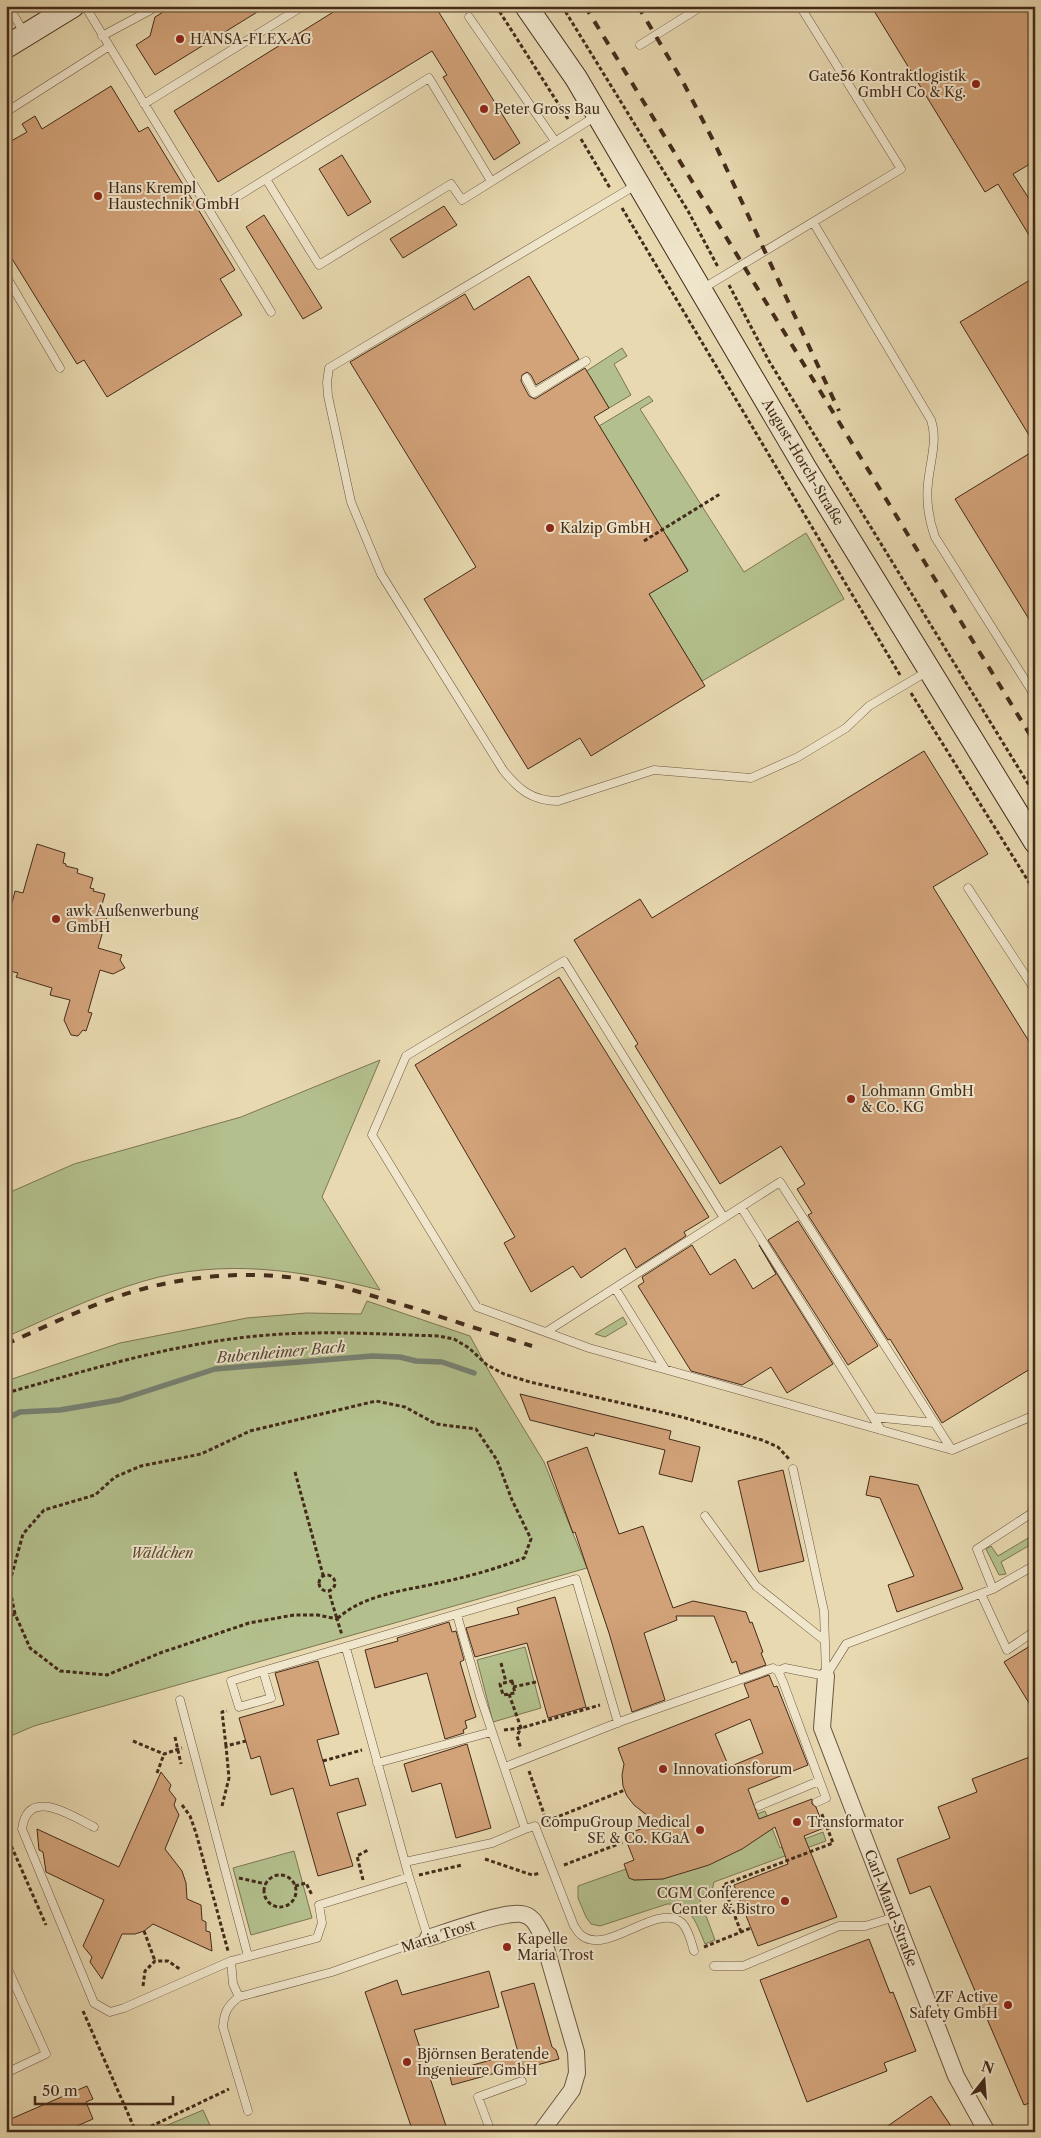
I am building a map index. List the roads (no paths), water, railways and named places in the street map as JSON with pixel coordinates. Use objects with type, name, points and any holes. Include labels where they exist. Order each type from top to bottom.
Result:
[{"type":"main road","points":[[6,47],[73,6]]},
{"type":"main road","name":"August-Horch-Straße","points":[[531,9],[576,78],[806,469],[1035,842]]},
{"type":"street","name":"Carl-Mand-Straße","points":[[826,1676],[822,1728],[956,2076],[988,2132]]},
{"type":"street","name":"Maria Trost","points":[[428,1938],[505,1915],[522,1914],[534,1920],[542,1935],[576,2052],[578,2073],[572,2090],[541,2132]]},
{"type":"lane","points":[[8,6],[26,35]]},
{"type":"lane","points":[[85,6],[108,47],[271,312]]},
{"type":"lane","points":[[102,36],[158,6]]},
{"type":"lane","points":[[144,104],[303,6]]},
{"type":"lane","points":[[640,45],[702,6]]},
{"type":"lane","points":[[700,290],[901,169],[800,6]]},
{"type":"lane","points":[[469,18],[555,141]]},
{"type":"lane","points":[[6,112],[108,47]]},
{"type":"lane","points":[[235,198],[429,78],[491,182]]},
{"type":"lane","points":[[266,179],[319,265],[451,184],[462,200],[597,115]]},
{"type":"lane","points":[[638,184],[329,368],[328,396],[351,502],[381,574],[503,770],[515,785],[524,792],[546,801],[558,801],[654,770],[751,778],[798,757],[846,728],[869,706],[930,670]]},
{"type":"lane","points":[[813,222],[931,420],[934,434],[927,484],[931,525],[935,537],[1035,696]]},
{"type":"lane","points":[[6,276],[60,368]]},
{"type":"lane","points":[[526,378],[534,393],[586,361]]},
{"type":"lane","points":[[968,888],[1035,990]]},
{"type":"lane","points":[[724,1218],[564,961],[406,1056],[372,1135],[477,1307],[590,1348],[952,1450],[1035,1415]]},
{"type":"lane","points":[[546,1332],[780,1182],[952,1450]]},
{"type":"lane","points":[[741,1207],[881,1430]]},
{"type":"lane","points":[[615,1288],[665,1369]]},
{"type":"lane","points":[[873,1417],[934,1422]]},
{"type":"lane","points":[[793,1469],[824,1610],[826,1676]]},
{"type":"lane","points":[[993,1590],[976,1548],[1035,1511]]},
{"type":"lane","points":[[704,1516],[756,1586],[824,1640]]},
{"type":"lane","points":[[826,1676],[846,1644],[993,1590],[1035,1565]]},
{"type":"lane","points":[[263,1672],[271,1698],[239,1707],[231,1681],[576,1579],[610,1702],[618,1723]]},
{"type":"lane","points":[[982,1594],[1007,1650],[1035,1631]]},
{"type":"lane","points":[[457,1615],[491,1732],[505,1767],[525,1829]]},
{"type":"lane","points":[[346,1648],[372,1747],[428,1938]]},
{"type":"lane","points":[[505,1767],[618,1723],[773,1668],[778,1671],[826,1798],[817,1802]]},
{"type":"lane","points":[[778,1671],[785,1668],[826,1676]]},
{"type":"lane","points":[[180,1700],[216,1833],[225,1876],[248,1956]]},
{"type":"lane","points":[[377,1763],[491,1732]]},
{"type":"lane","points":[[759,1806],[819,1781]]},
{"type":"lane","points":[[94,1827],[55,1808],[40,1806],[29,1811],[24,1818],[22,1829],[94,2003],[110,2012],[231,1961],[317,1938],[322,1923],[319,1905],[409,1877]]},
{"type":"lane","points":[[405,1862],[492,1843],[534,1826],[574,1926],[581,1935],[593,1941],[605,1939],[659,1919],[669,1918],[683,1924],[688,1931],[694,1951]]},
{"type":"lane","points":[[714,1966],[743,1966],[839,1926],[865,1926],[895,1917]]},
{"type":"lane","name":"Maria Trost","points":[[239,1997],[332,1972],[428,1938]]},
{"type":"lane","points":[[231,1961],[234,1984],[239,1997],[228,2007],[224,2016],[223,2027],[248,2111]]},
{"type":"lane","points":[[6,1964],[46,2054],[6,2073]]},
{"type":"lane","points":[[491,2132],[478,2097],[522,2081]]},
{"type":"waterway","name":"Bubenheimer Bach","points":[[6,1419],[20,1412],[60,1410],[119,1400],[215,1369],[372,1356],[442,1362],[474,1373]]},
{"type":"railway","points":[[585,6],[1035,743]]},
{"type":"railway","points":[[638,6],[683,82],[715,144],[839,411]]},
{"type":"railway","points":[[6,1344],[79,1312],[135,1291],[189,1279],[260,1275],[311,1280],[339,1286],[532,1346]]},
{"type":"place","name":"HANSA-FLEX AG","points":[[180,39]]},
{"type":"place","name":"Gate56 Kontraktlogistik GmbH Co & Kg.","points":[[976,84]]},
{"type":"place","name":"Peter Gross Bau","points":[[484,109]]},
{"type":"place","name":"Hans Krempl Haustechnik GmbH","points":[[98,196]]},
{"type":"place","name":"Kalzip GmbH","points":[[550,528]]},
{"type":"place","name":"awk Außenwerbung GmbH","points":[[56,919]]},
{"type":"place","name":"Lohmann GmbH & Co. KG","points":[[851,1099]]},
{"type":"place","name":"Innovationsforum","points":[[663,1769]]},
{"type":"place","name":"Transformator","points":[[797,1822]]},
{"type":"place","name":"CompuGroup Medical SE & Co. KGaA","points":[[700,1830]]},
{"type":"place","name":"CGM Conference Center & Bistro","points":[[785,1901]]},
{"type":"place","name":"Kapelle Maria Trost","points":[[507,1947]]},
{"type":"place","name":"ZF Active Safety GmbH","points":[[1008,2005]]},
{"type":"place","name":"Björnsen Beratende Ingenieure GmbH","points":[[407,2062]]},
{"type":"park label","name":"Wäldchen","points":[[162,1553]]}]
